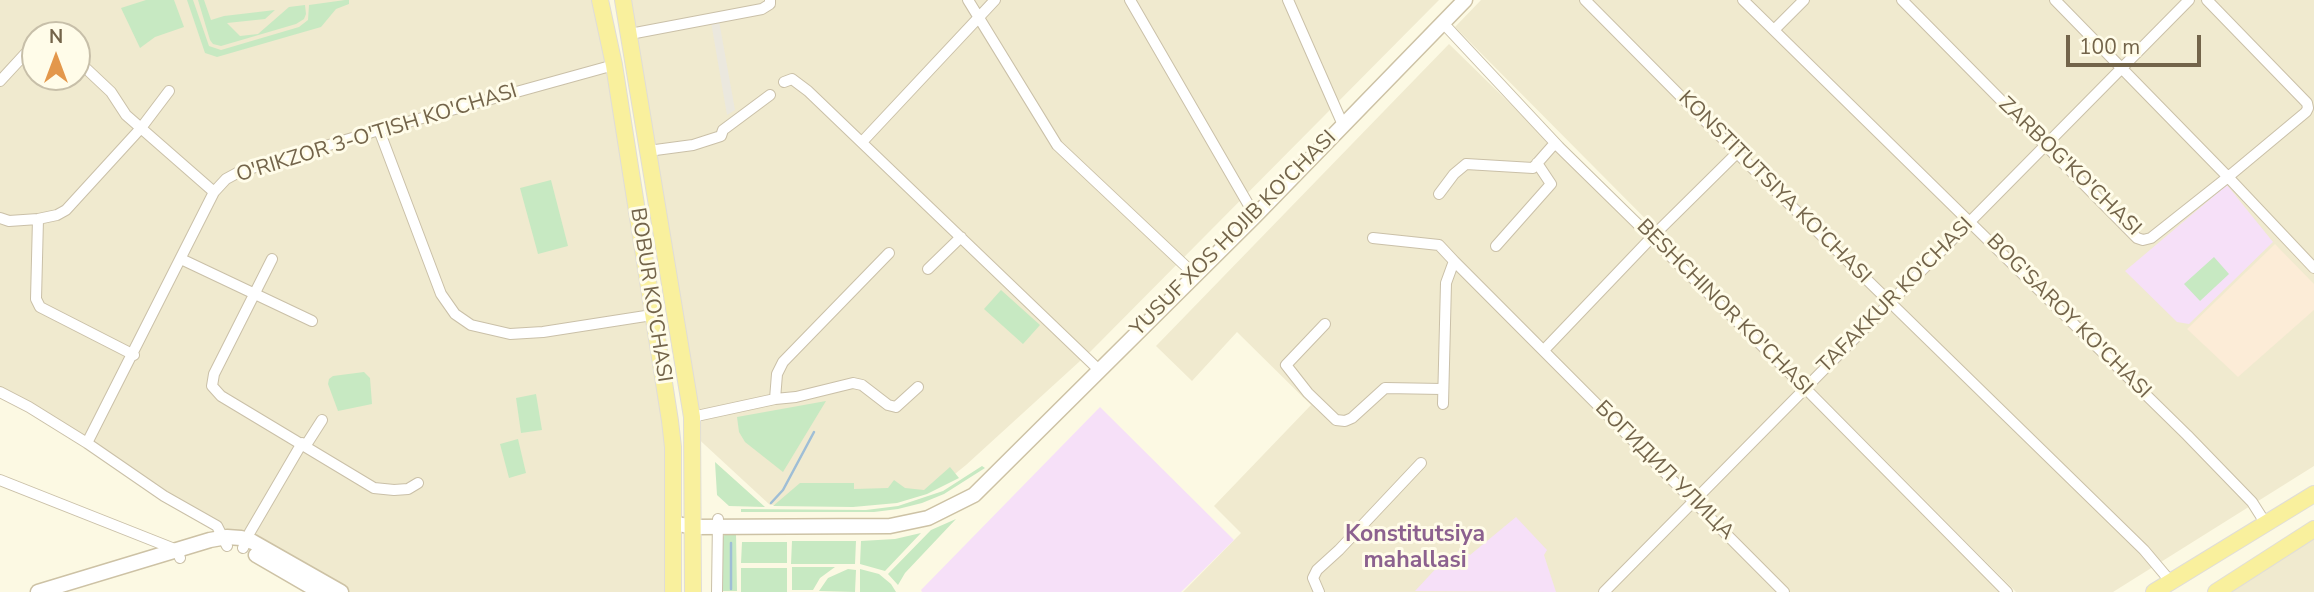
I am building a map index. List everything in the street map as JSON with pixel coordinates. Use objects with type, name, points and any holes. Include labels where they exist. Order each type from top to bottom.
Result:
[{"type":"main road","name":"BOBUR KO'CHASI","points":[[600,0],[614,65],[672,435],[673,592]]},
{"type":"main road","name":"BOBUR KO'CHASI","points":[[623,0],[692,417],[693,592]]},
{"type":"main road","name":"YUSUF XOS HOJIB KO'CHASI","points":[[673,523],[858,528],[909,523],[938,514],[965,500],[982,488],[1255,216],[1465,0]]},
{"type":"main road","points":[[640,237],[661,234]]},
{"type":"main road","points":[[2154,592],[2314,494]]},
{"type":"main road","points":[[2216,592],[2314,529]]},
{"type":"main road","points":[[38,592],[225,541],[245,543],[341,592]]},
{"type":"main road","points":[[245,543],[320,592]]},
{"type":"main road","points":[[68,592],[178,554]]},
{"type":"street","points":[[630,34],[762,9],[770,4],[770,0]]},
{"type":"street","points":[[968,0],[1057,145],[1194,274]]},
{"type":"street","points":[[862,142],[995,0]]},
{"type":"street","points":[[1130,0],[1255,216]]},
{"type":"street","points":[[1288,0],[1343,125]]},
{"type":"street","name":"KONSTITUTSIYA KO'CHASI","points":[[1585,0],[1737,153],[2144,550],[2171,582]]},
{"type":"street","name":"BOG'SAROY KO'CHASI","points":[[1743,0],[2196,443],[2252,502],[2266,524]]},
{"type":"street","points":[[1774,30],[1804,0]]},
{"type":"street","name":"ZARBOG'KO'CHASI","points":[[1902,0],[2137,238],[2143,240],[2151,238],[2306,112],[2307,103],[2207,0]]},
{"type":"street","points":[[2055,0],[2314,268]]},
{"type":"street","name":"TAFAKKUR KO'CHASI","points":[[1604,592],[2189,0]]},
{"type":"street","name":"BESHCHINOR KO'CHASI","points":[[1443,23],[1555,143],[1804,387],[2007,592]]},
{"type":"street","points":[[0,81],[21,58]]},
{"type":"street","name":"O'RIKZOR 3-O'TISH KO'CHASI","points":[[87,443],[134,355],[214,192],[226,179],[239,172],[379,130],[614,65]]},
{"type":"street","points":[[91,73],[111,92],[126,115],[214,192]]},
{"type":"street","points":[[784,82],[792,79],[808,91],[1099,370]]},
{"type":"street","points":[[0,218],[9,221],[38,219],[66,210],[141,128],[169,91]]},
{"type":"street","points":[[648,152],[693,145],[721,136],[723,130],[770,95]]},
{"type":"street","points":[[379,130],[440,294],[455,314],[471,325],[510,334],[543,332],[653,315]]},
{"type":"street","points":[[1439,194],[1454,174],[1466,164],[1533,168],[1555,143]]},
{"type":"street","points":[[1544,350],[1737,153]]},
{"type":"street","points":[[1496,246],[1551,184],[1537,163]]},
{"type":"street","points":[[38,219],[37,299],[40,307],[134,355]]},
{"type":"street","points":[[929,269],[961,237]]},
{"type":"street","name":"БОГИДИЛ УЛИЦА","points":[[1373,238],[1439,245],[1784,592]]},
{"type":"street","points":[[775,399],[777,374],[783,362],[889,253]]},
{"type":"street","points":[[272,258],[214,374],[212,386],[221,396],[374,488],[408,489],[418,483]]},
{"type":"street","points":[[181,259],[312,321]]},
{"type":"street","points":[[1443,404],[1446,283],[1454,261]]},
{"type":"street","points":[[1325,324],[1286,365],[1308,393],[1336,420],[1345,421],[1352,418],[1385,388],[1442,389]]},
{"type":"street","points":[[692,417],[853,383],[862,385],[893,408],[918,387]]},
{"type":"street","points":[[0,392],[29,407],[164,496],[217,526],[225,541]]},
{"type":"street","points":[[245,543],[304,444],[322,420]]},
{"type":"street","points":[[1319,592],[1313,578],[1317,570],[1422,463]]},
{"type":"street","points":[[2,483],[178,554]]},
{"type":"street","points":[[717,592],[718,523]]},
{"type":"shaded area","points":[[0,0],[600,0],[670,421],[673,592],[341,592],[253,542],[217,526],[0,392]]},
{"type":"shaded area","points":[[630,0],[1439,0],[1091,351],[940,486],[900,499],[770,505],[692,433]]},
{"type":"shaded area","points":[[1481,0],[2314,0],[2314,466],[2113,592],[2016,592],[1455,27]]},
{"type":"shaded area","points":[[719,21],[735,110],[727,115],[711,22]]},
{"type":"shaded area","points":[[1449,44],[1650,240],[2001,592],[1183,592],[1241,533],[1214,506],[1311,405],[1237,332],[1192,381],[1156,346]]},
{"type":"shaded area","points":[[2227,185],[2273,242],[2189,324],[2177,322],[2125,271]]},
{"type":"shaded area","points":[[2275,244],[2314,284],[2314,310],[2238,377],[2187,329]]},
{"type":"shaded area","points":[[1100,407],[1234,540],[1181,592],[922,592],[921,590]]},
{"type":"shaded area","points":[[1516,517],[1547,550],[1544,555],[1556,592],[1415,591],[1441,563],[1445,566],[1461,548],[1470,555]]},
{"type":"shaded area","points":[[2314,529],[2314,592],[2216,592]]},
{"type":"green space","points":[[146,0],[174,0],[184,27],[155,37],[140,48],[121,8]]},
{"type":"green space","points":[[187,0],[193,0],[209,46],[221,50],[299,27],[308,20],[309,5],[345,0],[349,0],[349,4],[336,9],[321,27],[217,57],[205,53]]},
{"type":"green space","points":[[198,0],[204,0],[211,20],[275,10],[265,19],[227,23],[240,36],[258,34],[289,7],[305,5],[306,14],[304,19],[296,24],[221,46],[210,40]]},
{"type":"green space","points":[[551,180],[568,246],[538,254],[520,188]]},
{"type":"green space","points":[[2214,257],[2229,274],[2200,301],[2184,284]]},
{"type":"green space","points":[[1001,290],[1040,325],[1023,344],[984,309]]},
{"type":"green space","points":[[364,372],[370,378],[372,404],[338,411],[328,384],[329,379],[333,376]]},
{"type":"green space","points":[[536,394],[542,430],[521,433],[516,398]]},
{"type":"green space","points":[[826,401],[783,472],[745,442],[739,432],[737,417]]},
{"type":"green space","points":[[518,439],[526,473],[509,478],[500,444]]},
{"type":"green space","points":[[715,462],[765,507],[729,506],[717,495]]},
{"type":"green space","points":[[982,466],[985,468],[944,494],[898,509],[874,512],[741,512],[741,509],[866,510],[898,506],[943,491]]},
{"type":"green space","points":[[950,467],[959,478],[927,494],[897,503],[853,507],[773,506],[800,483],[854,483],[854,489],[888,488],[894,480],[905,488],[924,490]]},
{"type":"green space","points":[[956,519],[905,573],[898,585],[888,574],[931,530]]},
{"type":"green space","points":[[726,533],[736,533],[737,591],[722,591],[722,538]]},
{"type":"green space","points":[[921,533],[885,571],[860,564],[861,541],[895,539]]},
{"type":"green space","points":[[792,541],[856,541],[855,564],[791,564]]},
{"type":"green space","points":[[742,542],[787,542],[787,563],[741,563]]},
{"type":"green space","points":[[792,567],[835,567],[820,578],[813,590],[792,590]]},
{"type":"green space","points":[[741,568],[787,568],[787,592],[741,592]]},
{"type":"green space","points":[[848,569],[856,570],[855,592],[819,591],[828,578]]},
{"type":"green space","points":[[860,569],[879,574],[896,592],[860,592]]},
{"type":"waterway","points":[[771,503],[783,490],[814,432]]},
{"type":"waterway","points":[[731,543],[731,589]]},
{"type":"district","name":"Konstitutsiya mahallasi","points":[[1415,548]]}]
